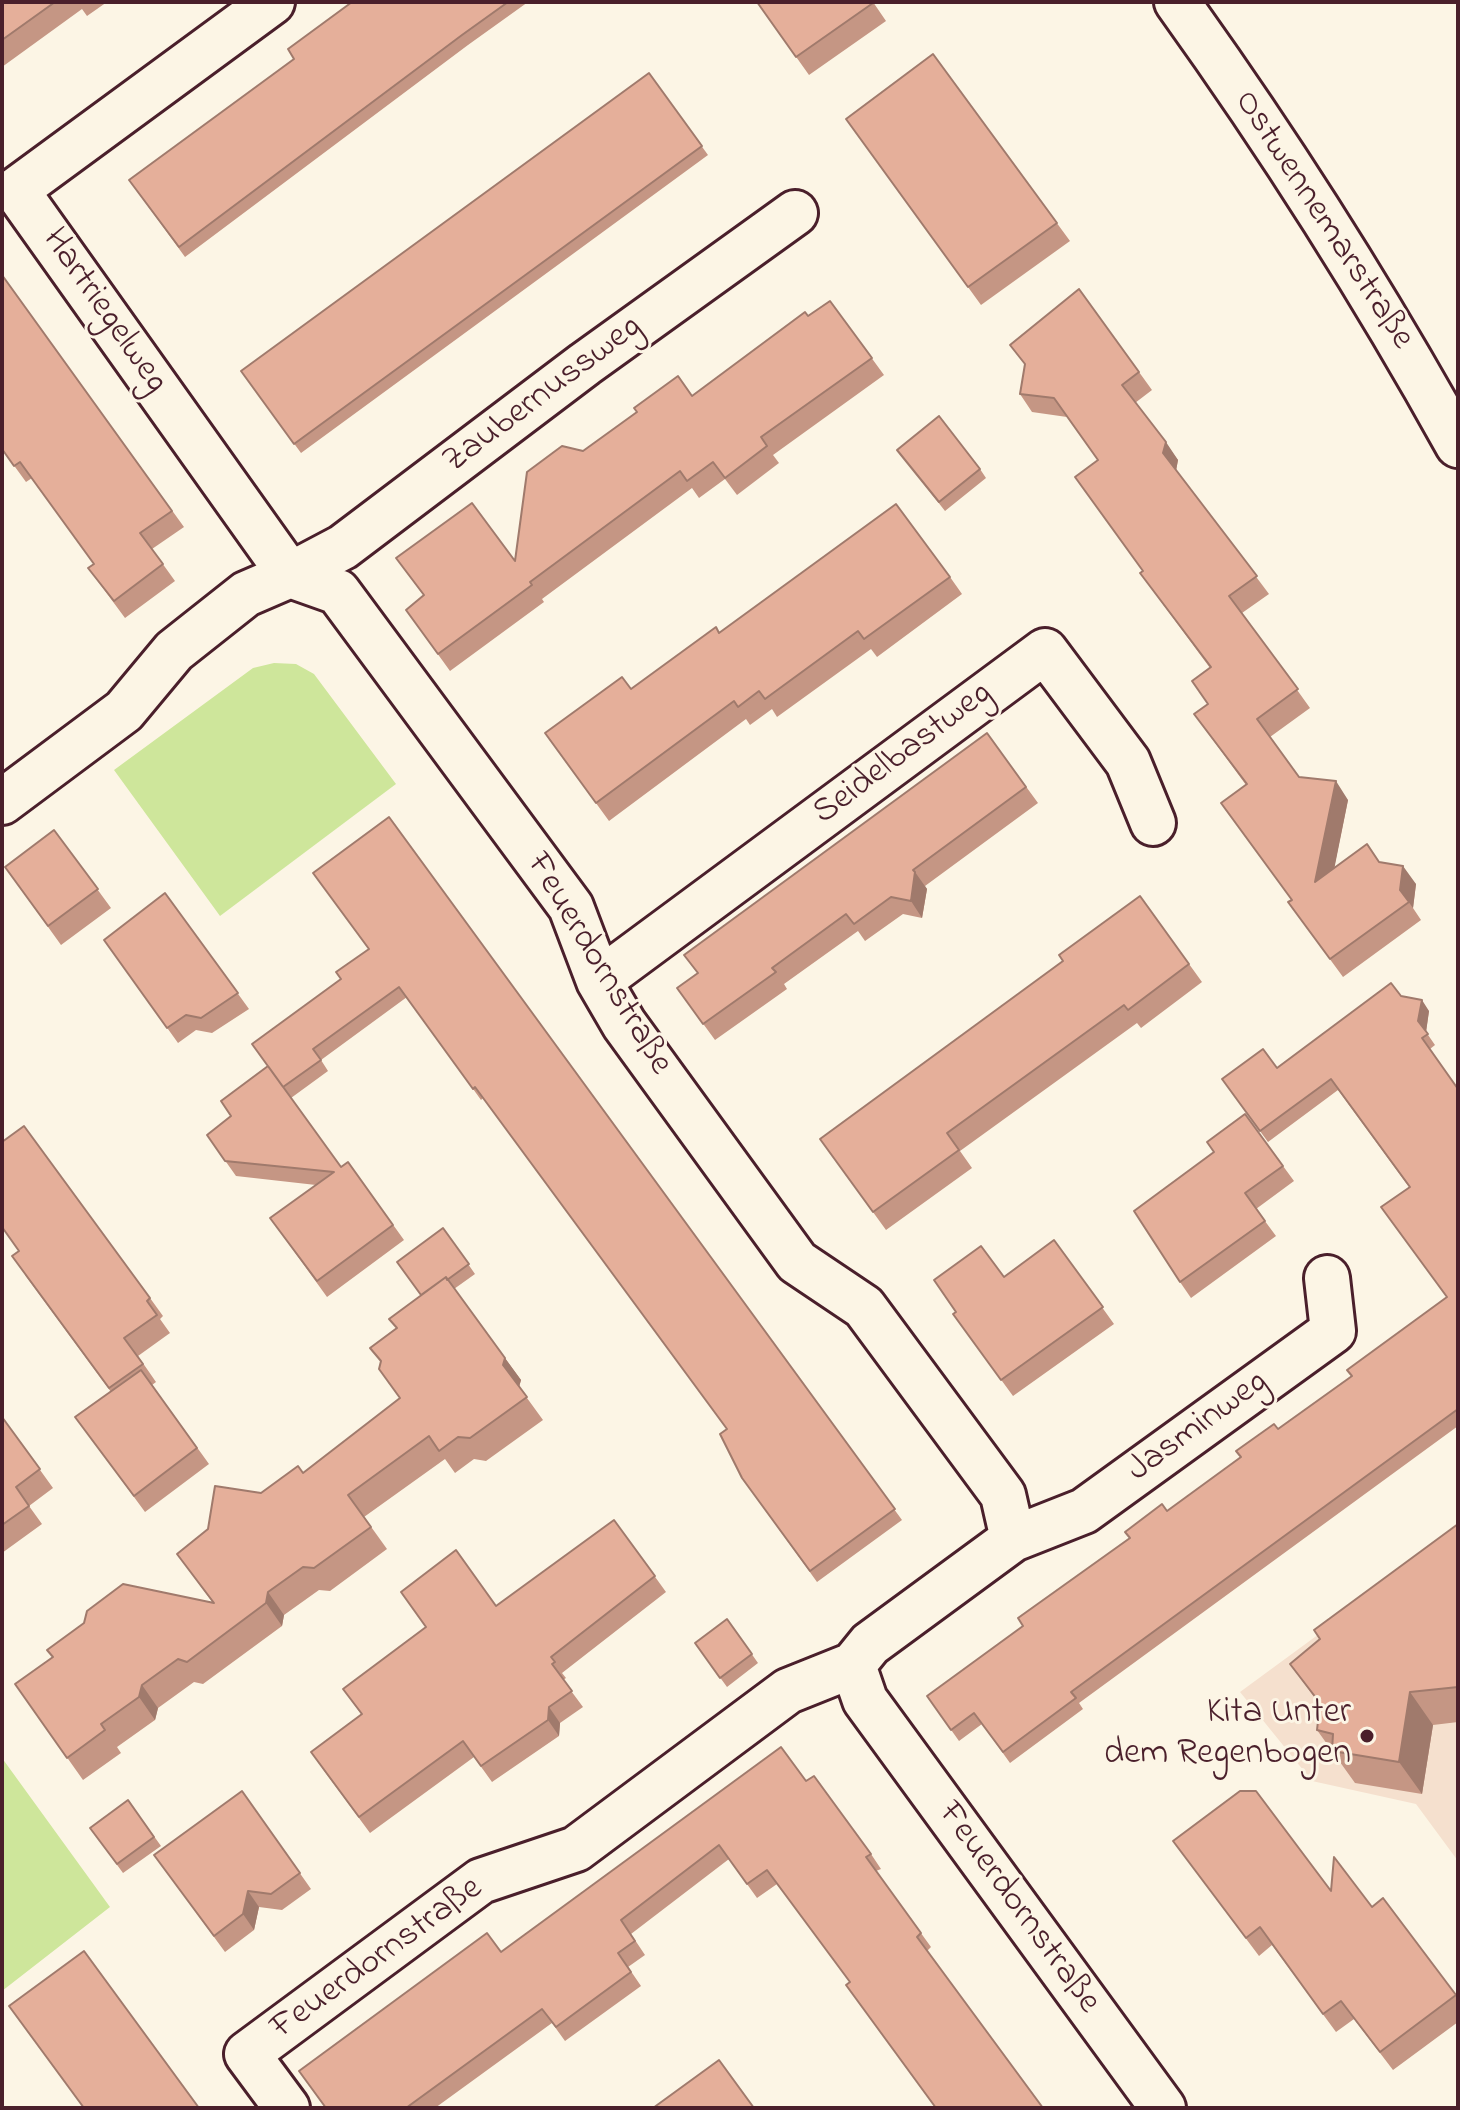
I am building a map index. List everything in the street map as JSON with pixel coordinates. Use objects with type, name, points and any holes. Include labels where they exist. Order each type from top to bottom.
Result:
[{"type":"street","name":"Hartriegelweg","points":[[272,2],[16,190],[290,575]]},
{"type":"street","name":"Ostwennemarstraße","points":[[1177,2],[1223,66],[1326,224],[1409,356],[1458,445]]},
{"type":"street","name":"Zaubernussweg","points":[[290,575],[343,547],[585,364],[795,213]]},
{"type":"street","points":[[2,802],[124,711],[174,651],[246,594],[290,575]]},
{"type":"street","name":"Feuerdornstraße","points":[[287,2108],[247,2054],[481,1881],[576,1849],[788,1691],[853,1665],[870,1644],[1013,1539],[1003,1495],[864,1307],[797,1262],[624,1024],[599,981],[571,907],[338,592],[290,575]]},
{"type":"street","name":"Seidelbastweg","points":[[599,981],[1045,651],[1128,762],[1153,823]]},
{"type":"street","name":"Jasminweg","points":[[1013,1539],[1084,1511],[1333,1331],[1327,1278]]},
{"type":"street","name":"Feuerdornstraße","points":[[853,1665],[865,1700],[1163,2108]]},
{"type":"shaded area","name":"Kita Unter dem Regenbogen","points":[[1458,1532],[1458,1861],[1416,1804],[1312,1781],[1240,1692]]},
{"type":"green space","points":[[274,663],[296,664],[314,674],[396,784],[220,916],[114,770],[253,668]]},
{"type":"green space","points":[[2,1758],[110,1907],[2,1991]]},
{"type":"building","points":[[2,2],[55,2],[2,40]]},
{"type":"building","points":[[352,2],[508,2],[179,247],[129,180],[294,59],[288,49]]},
{"type":"building","points":[[757,2],[873,2],[873,3],[796,57]]},
{"type":"building","points":[[933,54],[1057,223],[968,287],[846,119]]},
{"type":"building","points":[[649,73],[702,146],[294,444],[241,371]]},
{"type":"building","points":[[2,275],[172,511],[140,533],[163,564],[114,601],[88,568],[94,564],[20,462],[14,466],[2,449]]},
{"type":"building","points":[[1079,289],[1139,372],[1122,385],[1166,442],[1163,453],[1257,576],[1229,596],[1298,689],[1257,719],[1299,777],[1336,781],[1315,882],[1367,844],[1379,862],[1403,866],[1400,890],[1409,902],[1330,959],[1288,902],[1292,900],[1221,803],[1247,784],[1194,714],[1208,704],[1192,681],[1211,667],[1140,573],[1143,571],[1075,477],[1098,460],[1054,398],[1020,394],[1025,364],[1010,345]]},
{"type":"building","points":[[830,301],[872,358],[761,437],[767,446],[725,478],[713,462],[687,481],[680,471],[438,654],[406,610],[424,595],[396,558],[472,503],[515,561],[527,472],[562,446],[583,451],[637,412],[634,408],[678,376],[692,396],[805,312],[808,316]]},
{"type":"building","points":[[939,416],[980,469],[939,502],[897,450]]},
{"type":"building","points":[[896,504],[950,577],[864,639],[858,631],[765,699],[759,691],[738,707],[734,701],[596,803],[545,733],[622,677],[631,689],[716,627],[719,633]]},
{"type":"building","points":[[987,733],[1026,787],[913,870],[911,901],[891,897],[854,924],[846,914],[772,968],[776,972],[703,1024],[677,988],[698,973],[684,955]]},
{"type":"building","points":[[389,817],[895,1509],[810,1571],[742,1478],[720,1434],[727,1429],[399,987],[313,1049],[321,1060],[283,1087],[252,1044],[341,979],[336,972],[369,949],[313,873]]},
{"type":"building","points":[[54,830],[98,889],[48,926],[5,867]]},
{"type":"building","points":[[165,893],[238,993],[201,1018],[186,1015],[167,1028],[104,940]]},
{"type":"building","points":[[1140,896],[1189,964],[1128,1010],[1124,1005],[947,1133],[959,1150],[873,1212],[820,1139],[1063,961],[1059,955]]},
{"type":"building","points":[[1391,983],[1401,996],[1422,1000],[1418,1021],[1428,1034],[1422,1038],[1458,1089],[1458,1409],[1071,1692],[1076,1698],[1003,1752],[974,1713],[951,1730],[927,1696],[1023,1626],[1018,1618],[1130,1538],[1125,1532],[1162,1504],[1167,1511],[1241,1457],[1236,1451],[1274,1424],[1278,1429],[1352,1376],[1347,1370],[1447,1297],[1381,1207],[1410,1187],[1331,1079],[1260,1131],[1222,1079],[1263,1049],[1277,1068]]},
{"type":"building","points":[[268,1066],[341,1167],[348,1162],[393,1225],[317,1281],[270,1218],[334,1172],[225,1161],[207,1135],[231,1116],[221,1101]]},
{"type":"building","points":[[1245,1114],[1283,1166],[1245,1193],[1265,1221],[1180,1282],[1134,1211],[1214,1152],[1207,1142]]},
{"type":"building","points":[[24,1126],[150,1298],[147,1301],[157,1315],[124,1338],[143,1364],[109,1388],[12,1256],[19,1251],[2,1227],[2,1142]]},
{"type":"building","points":[[443,1228],[469,1264],[421,1295],[397,1262]]},
{"type":"building","points":[[1054,1240],[1103,1307],[1001,1380],[953,1314],[956,1312],[934,1280],[981,1246],[1004,1277]]},
{"type":"building","points":[[446,1277],[505,1358],[503,1365],[527,1397],[470,1438],[458,1437],[439,1451],[429,1436],[348,1495],[371,1527],[314,1568],[303,1567],[268,1592],[266,1603],[187,1662],[178,1659],[142,1685],[139,1697],[101,1724],[105,1730],[67,1758],[15,1684],[53,1657],[47,1650],[84,1623],[87,1611],[123,1584],[214,1603],[177,1554],[208,1529],[215,1486],[261,1493],[298,1466],[303,1473],[400,1398],[379,1369],[381,1361],[370,1348],[397,1328],[389,1319]]},
{"type":"building","points":[[141,1370],[197,1448],[134,1496],[75,1417]]},
{"type":"building","points":[[2,1417],[40,1469],[16,1487],[29,1506],[2,1525]]},
{"type":"building","points":[[614,1520],[655,1576],[551,1657],[555,1662],[552,1664],[572,1691],[549,1707],[548,1720],[481,1766],[463,1741],[359,1817],[311,1752],[362,1714],[343,1689],[426,1627],[401,1592],[456,1550],[496,1606]]},
{"type":"building","points":[[1458,1524],[1458,1687],[1410,1692],[1399,1762],[1332,1751],[1333,1734],[1317,1730],[1320,1703],[1290,1664],[1320,1639],[1314,1630]]},
{"type":"building","points":[[727,1619],[752,1654],[720,1678],[695,1643]]},
{"type":"building","points":[[781,1747],[806,1781],[814,1776],[871,1854],[866,1857],[921,1933],[917,1937],[1043,2108],[936,2108],[846,1985],[850,1982],[767,1870],[747,1884],[719,1845],[621,1920],[635,1941],[618,1953],[631,1972],[556,2027],[542,2009],[406,2108],[326,2108],[299,2071],[487,1933],[501,1952]]},
{"type":"building","points":[[242,1791],[300,1873],[271,1894],[248,1891],[243,1914],[214,1936],[154,1855]]},
{"type":"building","points":[[1240,1791],[1256,1791],[1331,1891],[1334,1857],[1372,1907],[1383,1898],[1456,1995],[1380,2052],[1341,2001],[1323,2014],[1260,1927],[1246,1938],[1173,1841]]},
{"type":"building","points":[[128,1800],[154,1837],[117,1864],[90,1828]]},
{"type":"building","points":[[84,1951],[199,2108],[84,2108],[9,2006]]},
{"type":"building","points":[[719,2060],[754,2108],[653,2108]]},
{"type":"place","name":"Kita Unter dem Regenbogen","points":[[1367,1736]]}]
